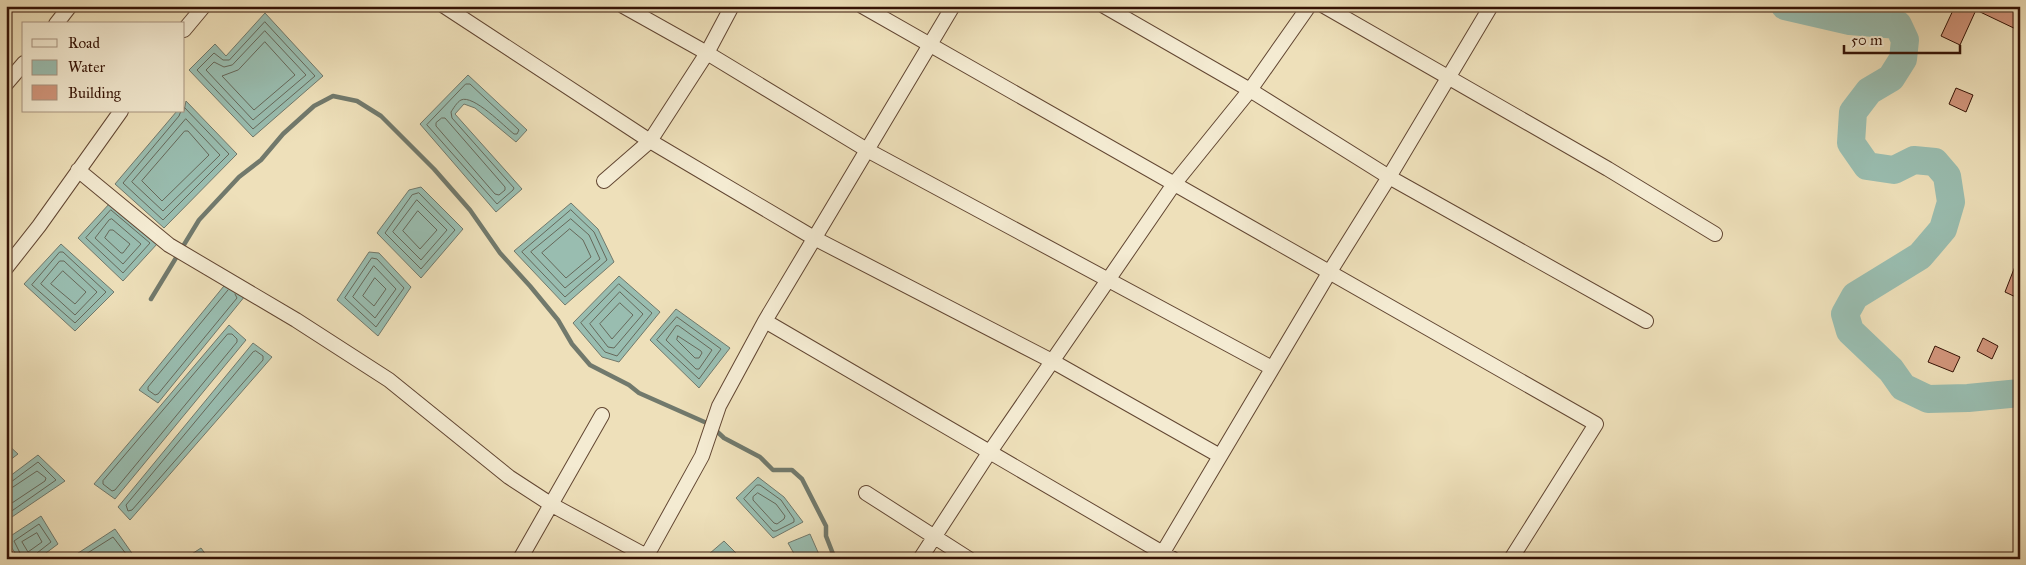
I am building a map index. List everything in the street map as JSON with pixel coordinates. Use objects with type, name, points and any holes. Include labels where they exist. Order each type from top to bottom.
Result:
[{"type":"street","points":[[58,22],[70,6]]},
{"type":"street","points":[[185,29],[204,6]]},
{"type":"street","points":[[444,6],[650,141],[814,238],[1052,361],[1220,456]]},
{"type":"street","points":[[623,6],[706,53],[867,150],[1272,368]]},
{"type":"street","points":[[604,181],[650,141],[706,53],[732,6]]},
{"type":"street","points":[[862,6],[1596,424],[1511,559]]},
{"type":"street","points":[[78,170],[169,245],[221,278],[233,282],[288,315],[389,380],[509,477],[552,505],[648,558],[702,456],[719,406],[765,321],[953,6]]},
{"type":"street","points":[[1104,6],[1250,90],[1389,177],[1646,320]]},
{"type":"street","points":[[920,559],[990,451],[1174,184],[1250,90],[1309,6]]},
{"type":"street","points":[[1324,6],[1608,169],[1715,234]]},
{"type":"street","points":[[765,321],[990,451],[1165,557],[1220,456],[1490,6]]},
{"type":"street","points":[[6,84],[22,65]]},
{"type":"street","points":[[6,268],[40,226],[120,112]]},
{"type":"street","points":[[520,559],[602,415]]},
{"type":"street","points":[[866,493],[969,559]]},
{"type":"water","points":[[265,13],[323,76],[253,137],[189,70],[215,44],[226,56]]},
{"type":"water","points":[[468,75],[527,130],[516,142],[475,108],[464,104],[455,114],[522,189],[496,212],[420,124]]},
{"type":"water","points":[[186,101],[237,154],[164,228],[115,184],[176,112],[185,112]]},
{"type":"water","points":[[421,187],[463,229],[421,278],[377,233],[409,190]]},
{"type":"water","points":[[110,203],[158,243],[123,281],[78,238]]},
{"type":"water","points":[[571,203],[598,229],[614,262],[565,305],[514,251]]},
{"type":"water","points":[[61,244],[114,292],[75,331],[24,284]]},
{"type":"water","points":[[369,252],[379,253],[411,287],[378,336],[337,300]]},
{"type":"water","points":[[619,276],[660,312],[619,362],[602,357],[573,323]]},
{"type":"water","points":[[228,281],[245,296],[158,403],[139,390]]},
{"type":"water","points":[[676,309],[730,348],[699,388],[650,340]]},
{"type":"water","points":[[229,325],[246,340],[115,499],[94,484]]},
{"type":"water","points":[[253,343],[272,357],[130,520],[118,507]]},
{"type":"water","points":[[6,443],[18,454],[6,463]]},
{"type":"water","points":[[38,455],[65,481],[6,521],[6,479]]},
{"type":"water","points":[[758,477],[784,497],[803,522],[773,538],[736,498]]},
{"type":"water","points":[[41,516],[58,544],[38,559],[19,559],[6,539]]},
{"type":"water","points":[[115,529],[136,559],[69,559]]},
{"type":"water","points":[[810,534],[821,559],[797,559],[788,543]]},
{"type":"water","points":[[724,541],[742,559],[714,559],[709,554]]},
{"type":"water","points":[[201,548],[209,559],[184,559]]},
{"type":"building","points":[[1955,6],[2020,6],[2020,31],[1976,10],[1960,45],[1941,36]]},
{"type":"building","points":[[1956,88],[1973,95],[1966,112],[1949,104]]},
{"type":"building","points":[[2020,256],[2020,299],[2005,292]]},
{"type":"building","points":[[1983,338],[1998,346],[1992,359],[1977,351]]},
{"type":"building","points":[[1935,346],[1960,357],[1953,372],[1928,362]]},
{"type":"waterway","points":[[1785,6],[1850,21],[1898,25],[1905,40],[1903,59],[1891,78],[1869,91],[1853,112],[1851,143],[1867,166],[1894,170],[1914,160],[1935,162],[1947,176],[1951,202],[1943,229],[1920,256],[1855,296],[1845,314],[1850,331],[1891,370],[1903,387],[1928,399],[1968,398],[2020,393]]},
{"type":"waterway","points":[[151,299],[199,220],[239,177],[261,160],[283,134],[314,106],[333,96],[357,101],[381,116],[434,169],[470,210],[500,253],[558,320],[572,344],[590,365],[629,385],[639,393],[709,424],[724,438],[760,457],[773,470],[792,470],[802,479],[826,526],[826,536],[835,559]]}]
